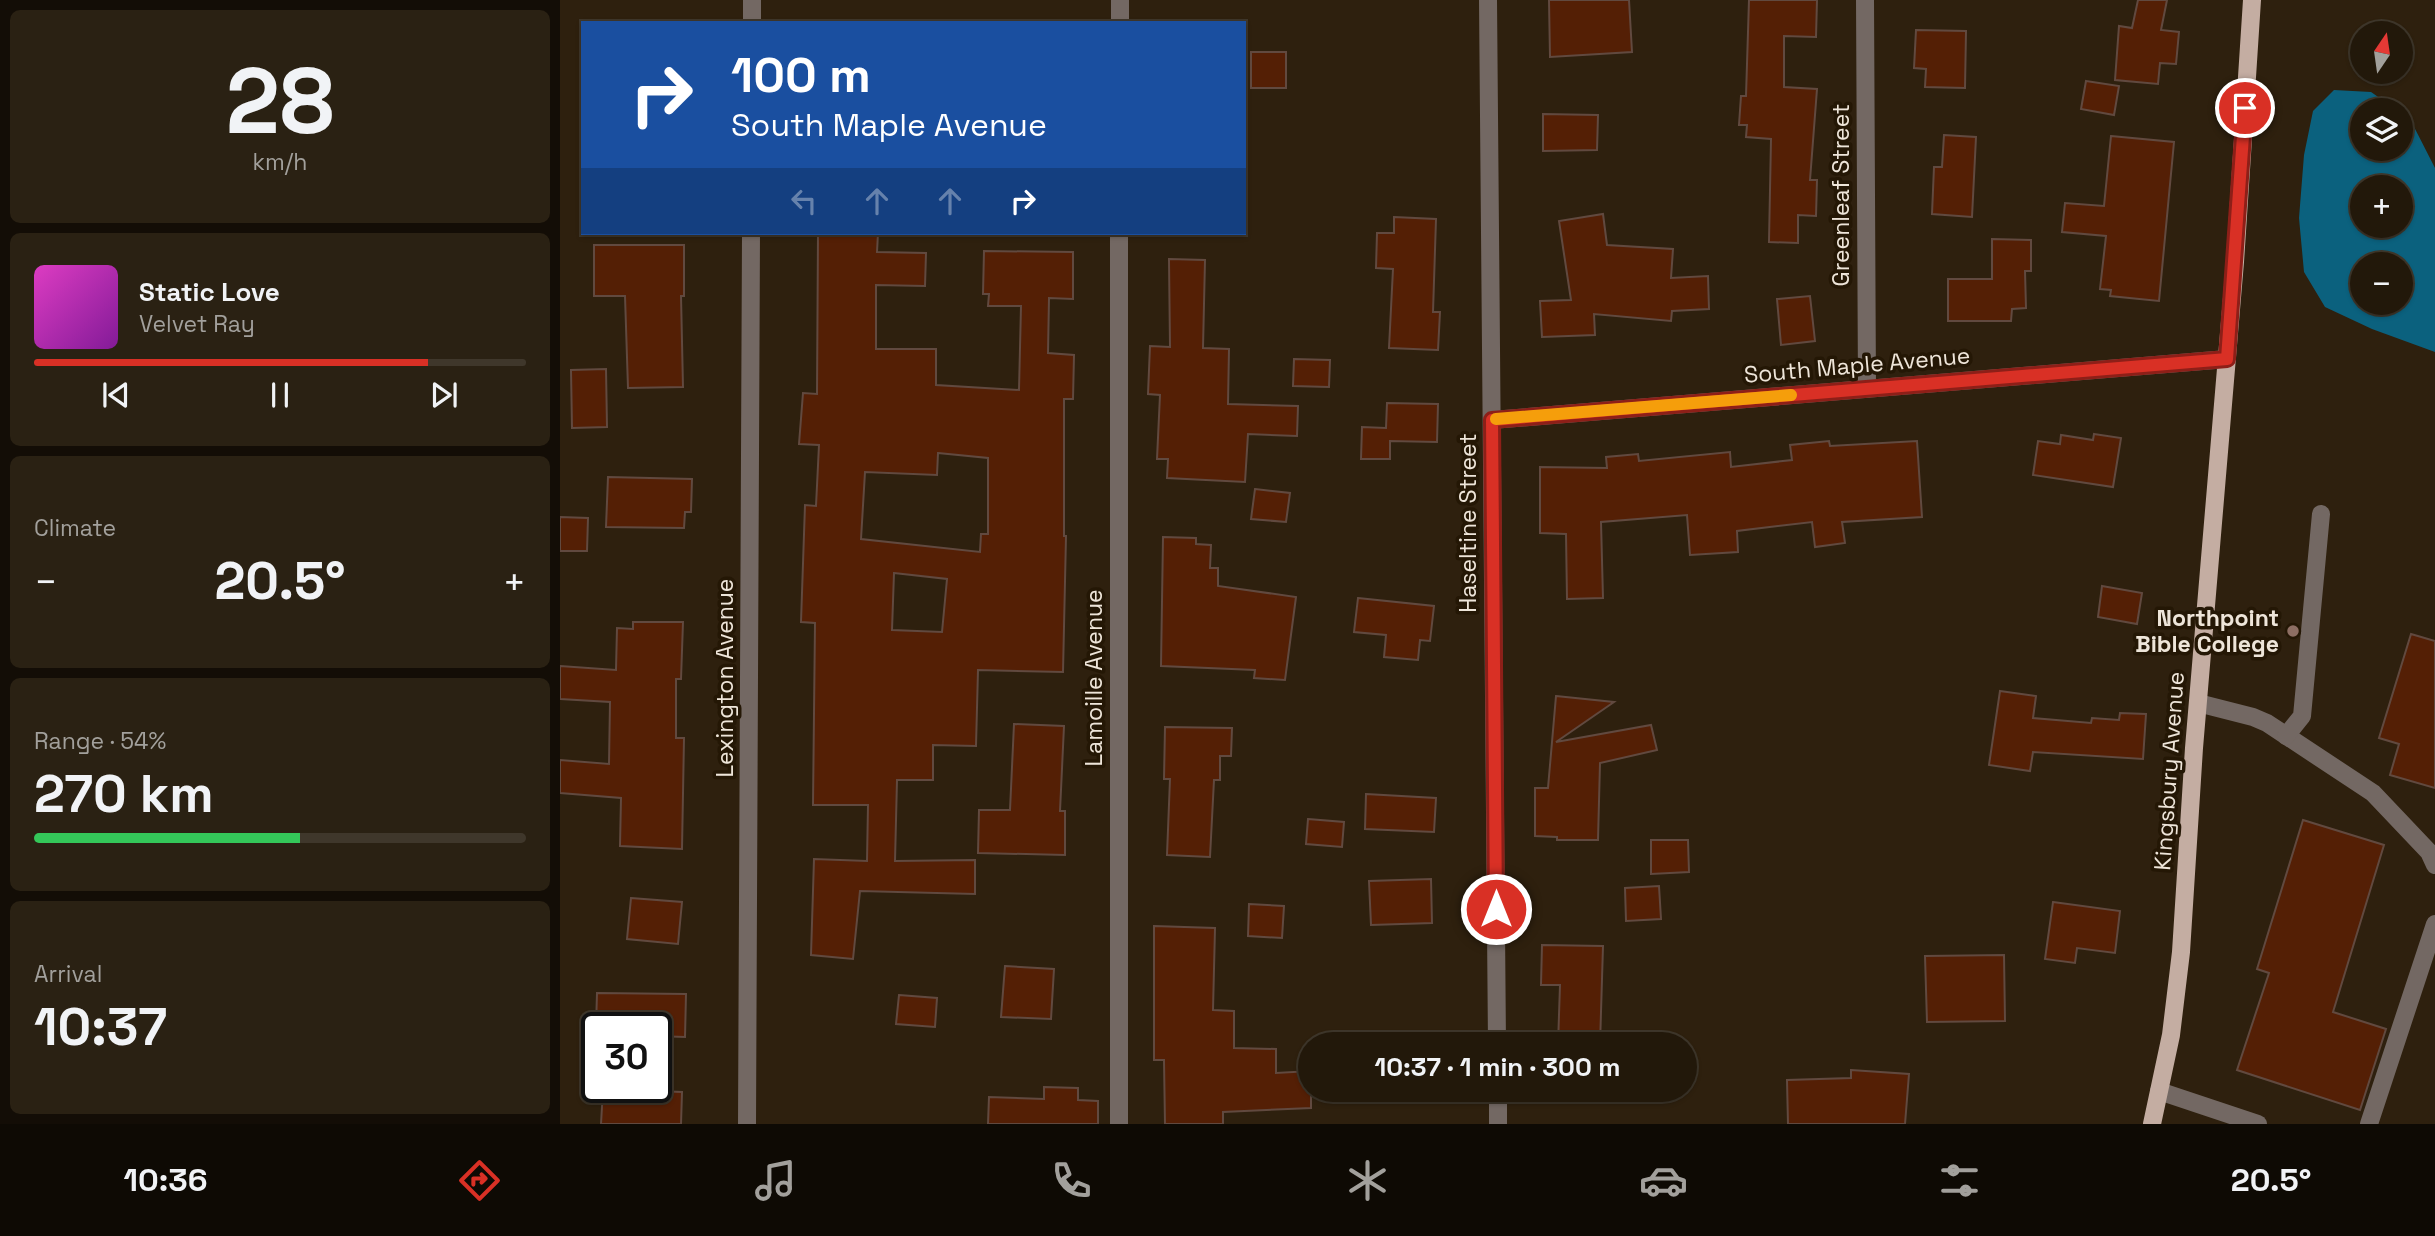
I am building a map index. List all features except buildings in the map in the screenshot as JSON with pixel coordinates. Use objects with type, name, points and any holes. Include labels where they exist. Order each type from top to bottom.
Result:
[{"type":"main road","name":"Kingsbury Avenue","points":[[2152,1124],[2171,1035],[2181,952],[2252,0]]},
{"type":"street","points":[[752,0],[752,21]]},
{"type":"street","points":[[1120,0],[1120,21]]},
{"type":"street","name":"Haseltine Street","points":[[1488,0],[1497,1032]]},
{"type":"street","name":"Greenleaf Street","points":[[1865,0],[1867,389]]},
{"type":"street","name":"Lexington Avenue","points":[[747,1124],[751,235]]},
{"type":"street","name":"Lamoille Avenue","points":[[1119,235],[1119,1124]]},
{"type":"street","name":"South Maple Avenue","points":[[1492,420],[2227,359]]},
{"type":"street","points":[[2287,736],[2302,716],[2321,514]]},
{"type":"street","points":[[2198,703],[2253,717],[2287,736],[2373,793],[2430,852],[2435,865]]},
{"type":"street","points":[[2369,1124],[2435,923]]},
{"type":"street","points":[[2159,1091],[2258,1124]]},
{"type":"street","points":[[1497,1102],[1498,1124]]},
{"type":"water","points":[[2334,90],[2371,92],[2380,98],[2350,98],[2350,161],[2413,161],[2413,125],[2435,168],[2435,352],[2372,329],[2325,307],[2304,272],[2299,218],[2304,155],[2313,111]]},
{"type":"slow traffic","points":[[1496,419],[1791,395]]},
{"type":"place","name":"Northpoint Bible College","points":[[2293,631]]},
{"type":"route","points":[[1496,909],[1492,420],[2227,359],[2245,108]]}]
